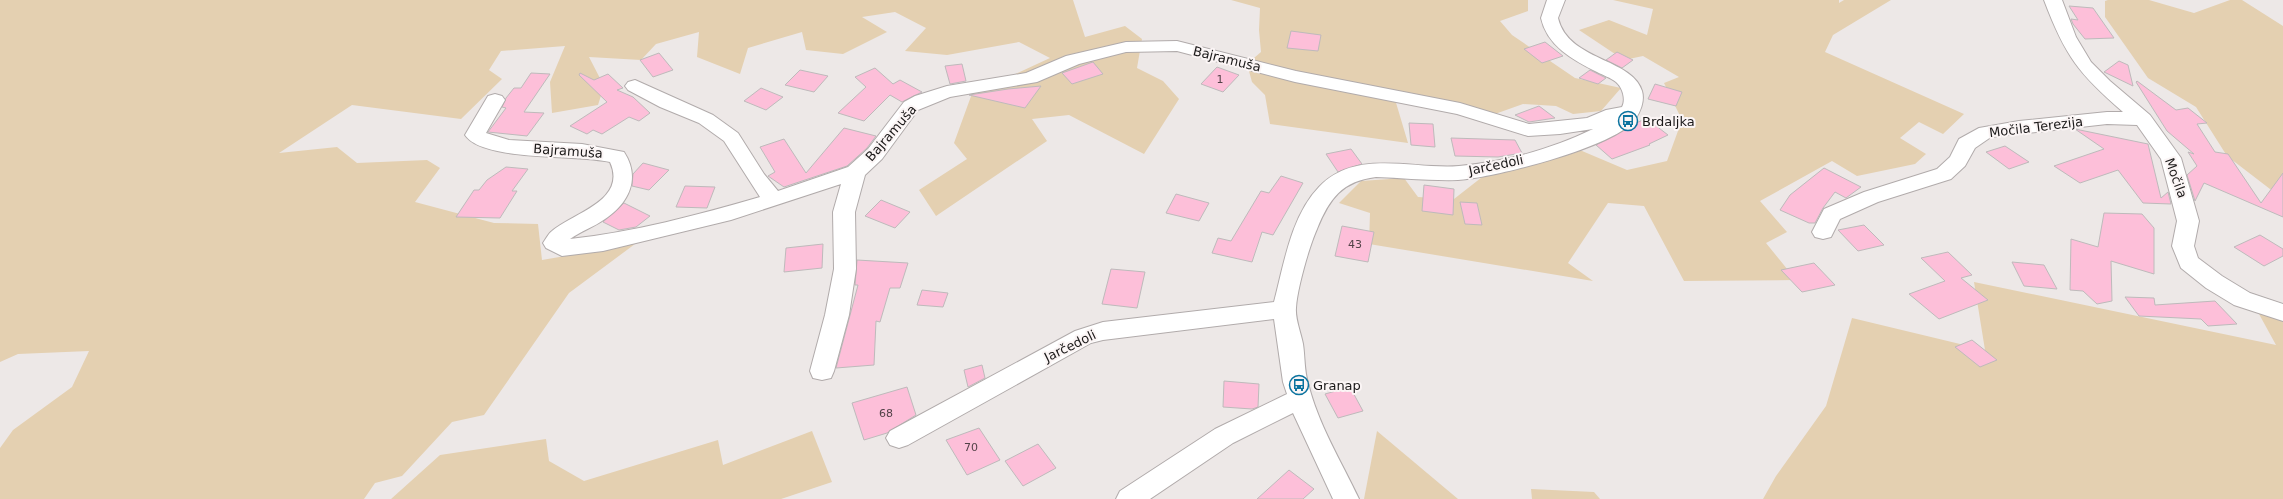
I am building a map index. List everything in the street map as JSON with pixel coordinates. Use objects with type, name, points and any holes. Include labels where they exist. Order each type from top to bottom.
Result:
[{"type":"street","points":[[1556,0],[1549,20],[1554,32],[1564,44],[1578,55],[1628,84],[1633,104],[1629,113]]},
{"type":"street","name":"Močila","points":[[2053,0],[2067,37],[2084,65],[2103,85],[2143,119],[2171,158],[2188,221],[2183,246],[2189,262],[2214,282],[2242,299],[2283,313]]},
{"type":"street","name":"Bajramuša","points":[[495,100],[475,136],[484,140],[522,148],[600,151],[617,157],[623,167],[624,175],[619,191],[607,208],[593,218],[557,237],[554,243],[557,247],[562,248],[604,243],[731,213],[855,172],[875,154],[911,106],[922,100],[947,92],[1030,78],[1072,60],[1105,51],[1145,46],[1177,46],[1295,76],[1382,95],[1460,109],[1528,130],[1560,128],[1591,123],[1613,114],[1629,113]]},
{"type":"street","points":[[636,86],[667,103],[706,119],[730,137],[757,179],[774,200]]},
{"type":"street","name":"Jarčedoli","points":[[1346,499],[1307,418],[1300,398],[1295,382],[1291,343],[1284,309],[1301,241],[1316,205],[1327,191],[1345,178],[1376,170],[1458,173],[1501,166],[1582,142],[1610,128],[1626,118],[1629,113]]},
{"type":"street","name":"Močila Terezija","points":[[1823,232],[1832,214],[1871,197],[1944,174],[1957,162],[1966,144],[1986,132],[2106,118],[2143,119]]},
{"type":"street","name":"Bajramuša","points":[[822,371],[837,315],[845,269],[844,212],[855,172]]},
{"type":"street","name":"Jarčedoli","points":[[899,438],[1083,337],[1103,330],[1284,309]]},
{"type":"street","points":[[1129,499],[1224,436],[1300,398]]},
{"type":"shaded area","points":[[0,0],[1073,0],[1085,37],[1125,26],[1142,39],[1137,68],[1163,81],[1179,99],[1144,154],[1069,115],[1032,119],[1047,141],[936,216],[919,190],[967,159],[954,143],[974,88],[1009,77],[1050,58],[1019,42],[947,55],[905,51],[926,28],[895,12],[862,17],[887,32],[843,54],[806,50],[802,32],[748,48],[740,74],[697,57],[699,32],[656,44],[641,60],[589,57],[604,86],[598,105],[552,113],[550,82],[565,46],[501,51],[489,70],[502,79],[461,119],[352,105],[279,153],[337,147],[357,163],[427,160],[440,168],[415,202],[494,223],[538,224],[542,260],[635,244],[569,293],[484,415],[452,422],[402,476],[375,483],[364,499],[0,499],[0,448],[13,430],[72,387],[89,351],[18,354],[0,362]]},
{"type":"shaded area","points":[[1231,0],[1528,0],[1528,11],[1500,21],[1512,35],[1575,78],[1621,88],[1601,111],[1573,114],[1556,106],[1523,104],[1481,119],[1394,96],[1408,143],[1270,124],[1265,95],[1252,82],[1247,64],[1261,52],[1259,30],[1260,8]]},
{"type":"shaded area","points":[[1613,0],[1839,0],[1839,3],[1844,0],[1891,0],[1833,35],[1825,52],[1964,114],[1943,134],[1919,122],[1900,138],[1926,154],[1915,164],[1857,176],[1832,161],[1760,201],[1787,232],[1766,243],[1796,280],[1684,281],[1644,206],[1608,203],[1568,263],[1593,281],[1369,244],[1370,213],[1339,203],[1361,181],[1404,178],[1418,197],[1454,199],[1486,174],[1575,148],[1627,170],[1667,161],[1682,120],[1664,83],[1679,77],[1643,56],[1624,60],[1579,30],[1609,20],[1647,35],[1653,9]]},
{"type":"shaded area","points":[[2149,0],[2194,13],[2230,0],[2242,0],[2283,26],[2283,191],[2270,189],[2227,156],[2196,107],[2148,78],[2105,17],[2105,1]]},
{"type":"shaded area","points":[[1974,282],[2276,345],[2259,314],[2283,316],[2283,499],[1763,499],[1776,476],[1826,406],[1852,318],[1985,350]]},
{"type":"shaded area","points":[[812,431],[832,482],[781,499],[391,499],[440,455],[546,439],[549,461],[584,481],[718,440],[723,465]]},
{"type":"shaded area","points":[[1377,431],[1458,499],[1364,499]]},
{"type":"shaded area","points":[[1531,489],[1594,492],[1600,499],[1532,499]]},
{"type":"building","points":[[2069,6],[2093,8],[2114,38],[2085,39],[2073,24],[2071,19],[2078,20]]},
{"type":"building","points":[[1291,31],[1321,35],[1318,51],[1287,48]]},
{"type":"building","points":[[1545,42],[1563,56],[1542,63],[1524,49]]},
{"type":"building","points":[[1617,52],[1633,60],[1622,68],[1606,60]]},
{"type":"building","points":[[659,53],[673,70],[653,77],[640,60]]},
{"type":"building","points":[[2119,61],[2128,65],[2133,86],[2104,72]]},
{"type":"building","points":[[1093,62],[1103,74],[1072,84],[1062,73]]},
{"type":"building","points":[[962,64],[966,81],[950,84],[945,66]]},
{"type":"building","points":[[1217,67],[1239,75],[1223,92],[1201,84]]},
{"type":"building","points":[[875,68],[893,84],[900,80],[922,92],[902,102],[890,95],[864,121],[838,113],[866,87],[855,77]]},
{"type":"building","points":[[800,70],[828,76],[814,92],[785,85]]},
{"type":"building","points":[[1590,70],[1606,78],[1598,84],[1579,78]]},
{"type":"building","points":[[531,73],[550,74],[524,112],[544,113],[527,136],[488,132],[506,108],[502,107],[506,98],[514,88],[521,88]]},
{"type":"building","points":[[580,73],[594,80],[608,74],[623,88],[617,90],[633,97],[650,113],[639,121],[629,117],[602,134],[593,130],[587,134],[570,126],[607,102],[579,75]]},
{"type":"building","points":[[2137,81],[2176,110],[2188,108],[2207,123],[2197,124],[2215,152],[2228,154],[2261,203],[2283,173],[2283,217],[2204,183],[2195,201],[2187,175],[2197,166],[2188,152],[2194,154],[2167,131],[2136,82]]},
{"type":"building","points":[[1655,84],[1682,92],[1676,106],[1648,99]]},
{"type":"building","points":[[1041,86],[1025,108],[969,95],[1008,89]]},
{"type":"building","points":[[761,88],[783,97],[766,110],[744,101]]},
{"type":"building","points":[[1539,106],[1555,118],[1529,122],[1515,115]]},
{"type":"building","points":[[1646,118],[1668,135],[1649,144],[1650,145],[1612,159],[1596,145]]},
{"type":"building","points":[[1409,123],[1433,124],[1435,147],[1411,145]]},
{"type":"building","points":[[844,128],[876,136],[867,148],[847,166],[784,187],[768,176],[775,172],[760,147],[784,139],[806,173]]},
{"type":"building","points":[[2075,129],[2148,144],[2161,198],[2168,192],[2171,204],[2143,203],[2118,170],[2080,183],[2054,166],[2104,149]]},
{"type":"building","points":[[1451,138],[1515,140],[1522,153],[1498,157],[1455,156]]},
{"type":"building","points":[[2005,146],[2029,162],[2009,169],[1986,152]]},
{"type":"building","points":[[1351,149],[1362,164],[1338,172],[1326,154]]},
{"type":"building","points":[[643,163],[669,170],[649,190],[632,186],[633,174]]},
{"type":"building","points":[[506,167],[528,169],[512,191],[517,191],[500,218],[456,217],[474,190],[479,190],[487,180]]},
{"type":"building","points":[[1824,168],[1861,187],[1846,198],[1835,192],[1823,208],[1815,223],[1809,223],[1780,210],[1790,195]]},
{"type":"building","points":[[1281,176],[1303,183],[1273,235],[1262,232],[1252,262],[1212,253],[1218,238],[1231,241],[1261,191],[1269,193]]},
{"type":"building","points":[[1424,185],[1454,189],[1453,215],[1422,211]]},
{"type":"building","points":[[685,186],[715,187],[707,208],[676,207]]},
{"type":"building","points":[[1176,194],[1209,203],[1199,221],[1166,213]]},
{"type":"building","points":[[881,200],[910,212],[895,228],[865,216]]},
{"type":"building","points":[[1460,202],[1477,203],[1482,225],[1465,224]]},
{"type":"building","points":[[624,203],[650,216],[636,227],[619,230],[603,222]]},
{"type":"building","points":[[2104,213],[2142,214],[2154,228],[2154,274],[2111,261],[2112,301],[2097,304],[2083,291],[2070,290],[2071,239],[2098,247]]},
{"type":"building","points":[[1864,225],[1884,245],[1858,251],[1838,230]]},
{"type":"building","points":[[1342,226],[1374,232],[1368,262],[1335,256]]},
{"type":"building","points":[[2260,235],[2283,249],[2283,256],[2264,266],[2234,247]]},
{"type":"building","points":[[823,244],[822,268],[784,272],[786,248]]},
{"type":"building","points":[[1948,252],[1972,275],[1961,278],[1988,300],[1939,319],[1909,294],[1945,281],[1921,258]]},
{"type":"building","points":[[857,260],[908,263],[900,288],[890,288],[880,322],[876,321],[874,365],[836,368],[858,285],[855,285]]},
{"type":"building","points":[[2012,262],[2044,265],[2057,289],[2024,286]]},
{"type":"building","points":[[1814,263],[1835,285],[1802,292],[1781,270]]},
{"type":"building","points":[[1111,269],[1145,272],[1137,308],[1102,304]]},
{"type":"building","points":[[922,290],[948,293],[943,307],[917,305]]},
{"type":"building","points":[[2125,297],[2154,298],[2155,305],[2215,301],[2237,324],[2208,326],[2201,319],[2139,316]]},
{"type":"building","points":[[1972,340],[1997,360],[1980,367],[1955,347]]},
{"type":"building","points":[[982,365],[985,378],[968,387],[964,370]]},
{"type":"building","points":[[1224,381],[1259,384],[1258,407],[1252,409],[1223,407]]},
{"type":"building","points":[[907,387],[916,415],[887,433],[864,440],[852,403]]},
{"type":"building","points":[[1350,387],[1363,411],[1338,418],[1325,394]]},
{"type":"building","points":[[979,428],[1000,460],[967,475],[946,440]]},
{"type":"building","points":[[1038,444],[1056,468],[1023,486],[1005,461]]},
{"type":"building","points":[[1289,470],[1314,489],[1303,499],[1257,499]]},
{"type":"place","name":"Brdaljka","points":[[1628,121]]},
{"type":"place","name":"Granap","points":[[1299,385]]}]
